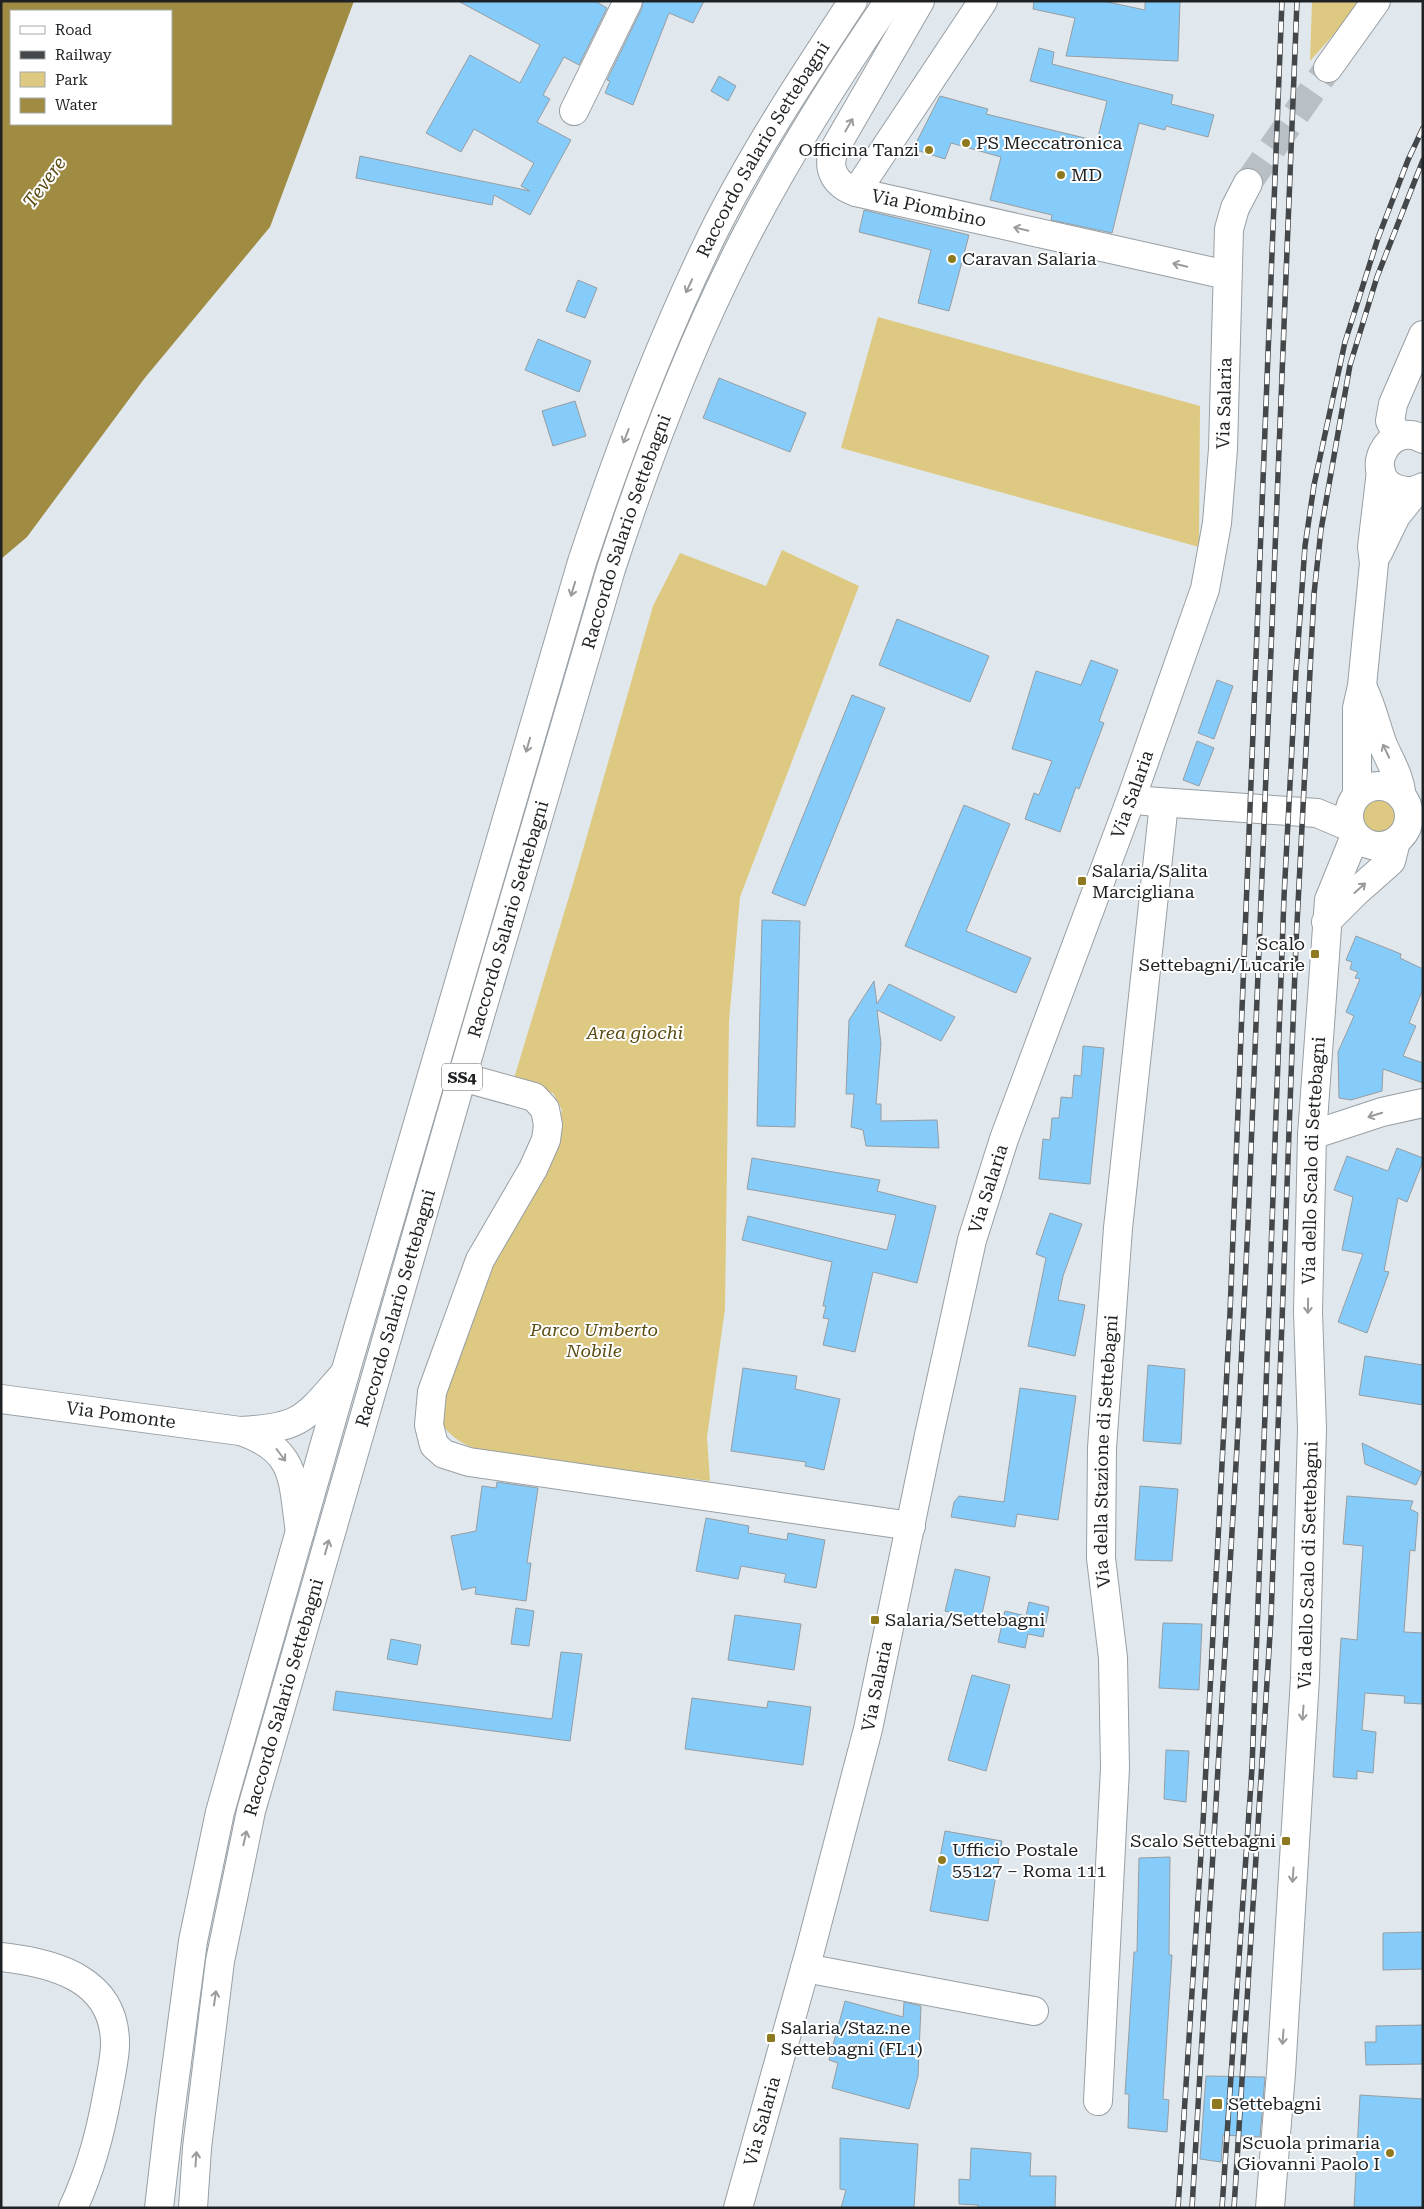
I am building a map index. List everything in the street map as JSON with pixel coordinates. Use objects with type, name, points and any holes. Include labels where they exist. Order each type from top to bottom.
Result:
[{"type":"street","points":[[574,110],[628,1]]},
{"type":"street","name":"Raccordo Salario Settebagni","points":[[159,2208],[193,1941],[211,1849],[230,1773],[556,647],[606,488],[674,319],[713,234],[750,167],[853,1]]},
{"type":"street","name":"Raccordo Salario Settebagni","points":[[193,2208],[197,2148],[220,1961],[251,1811],[462,1077],[611,569],[668,407],[745,237],[834,82],[889,1]]},
{"type":"street","points":[[856,192],[841,184],[834,176],[831,166],[832,156],[920,1]]},
{"type":"street","name":"Via Piombino","points":[[983,1],[856,192],[1227,275]]},
{"type":"street","points":[[1328,68],[1376,1]]},
{"type":"street","name":"Via Salaria","points":[[738,2208],[805,1968],[868,1728],[970,1249],[987,1189],[1034,1056],[1131,799],[1201,603],[1210,570],[1219,506],[1223,449],[1230,222],[1234,208],[1248,183]]},
{"type":"street","points":[[1410,438],[1390,421],[1393,404],[1423,336]]},
{"type":"street","points":[[1353,815],[1364,789],[1374,786],[1385,786],[1394,790],[1402,797],[1409,815],[1403,834],[1396,841],[1379,846],[1370,845],[1353,815],[1357,708],[1362,686],[1374,563],[1372,547],[1381,471],[1380,460],[1383,450],[1389,442],[1410,438]]},
{"type":"street","points":[[1381,471],[1386,481],[1394,488],[1405,492],[1419,489]]},
{"type":"street","points":[[1374,563],[1396,516],[1419,489]]},
{"type":"street","points":[[1362,686],[1370,702],[1383,744],[1400,780],[1402,797]]},
{"type":"street","points":[[1131,799],[1164,803],[1353,815]]},
{"type":"street","name":"Via della Stazione di Settebagni","points":[[1098,2101],[1115,1768],[1113,1658],[1101,1558],[1102,1448],[1118,1228],[1164,803]]},
{"type":"street","name":"Via dello Scalo di Settebagni","points":[[1270,2208],[1305,1678],[1312,1429],[1308,1312],[1312,1135],[1326,922],[1329,900],[1353,815]]},
{"type":"street","points":[[1326,922],[1391,861],[1396,841]]},
{"type":"street","points":[[462,1077],[534,1096],[545,1109],[548,1125],[546,1140],[533,1169],[480,1260],[439,1370],[432,1392],[429,1415],[431,1439],[439,1450],[450,1458],[469,1462],[911,1526]]},
{"type":"street","points":[[1312,1135],[1382,1112],[1423,1103]]},
{"type":"street","name":"Via Pomonte","points":[[1,1399],[240,1431],[270,1429],[295,1422],[314,1408],[345,1373]]},
{"type":"street","name":"Via Pomonte","points":[[240,1431],[268,1442],[283,1457],[292,1476],[300,1532]]},
{"type":"street","points":[[1,1957],[48,1966],[80,1979],[97,1992],[106,2004],[112,2018],[115,2045],[114,2060],[101,2126],[87,2175],[73,2208]]},
{"type":"street","points":[[805,1968],[1034,2011]]},
{"type":"green space","points":[[1312,1],[1359,1],[1353,13],[1310,61]]},
{"type":"green space","points":[[878,317],[1200,406],[1199,547],[841,448]]},
{"type":"green space","name":"Parco Umberto Nobile","points":[[782,550],[859,586],[740,897],[729,1021],[725,1309],[707,1437],[710,1481],[498,1455],[474,1448],[455,1438],[443,1426],[444,1378],[489,1265],[543,1181],[562,1110],[553,1093],[512,1085],[578,867],[653,606],[680,553],[766,586]]},
{"type":"green space","points":[[1379,799],[1391,805],[1397,817],[1391,829],[1379,835],[1367,829],[1361,817],[1367,805]]},
{"type":"water","name":"Tevere","points":[[1,1],[354,1],[270,227],[144,379],[27,537],[1,559]]},
{"type":"building","points":[[458,1],[595,1],[607,8],[579,65],[564,57],[543,95],[550,99],[537,122],[571,140],[530,215],[494,195],[492,205],[356,178],[360,156],[530,191],[521,186],[534,163],[474,129],[461,152],[426,133],[470,55],[520,83],[540,45]]},
{"type":"building","points":[[643,1],[704,1],[693,23],[669,13],[633,105],[605,93],[610,81],[607,80],[642,8]]},
{"type":"building","points":[[1034,1],[1103,1],[1145,10],[1145,1],[1180,1],[1178,61],[1066,56],[1075,18],[1033,9]]},
{"type":"building","points":[[1039,48],[1054,52],[1052,64],[1173,95],[1171,104],[1214,115],[1208,137],[1166,126],[1165,130],[1139,123],[1112,233],[1051,220],[1052,215],[990,200],[1001,157],[951,143],[945,159],[913,149],[940,96],[988,109],[986,114],[1097,141],[1107,101],[1030,81]]},
{"type":"building","points":[[719,76],[736,86],[728,101],[711,91]]},
{"type":"building","name":"Caravan Salaria","points":[[864,210],[969,235],[949,311],[918,303],[931,250],[859,232]]},
{"type":"building","points":[[578,280],[597,288],[585,318],[566,311]]},
{"type":"building","points":[[538,339],[591,361],[579,392],[525,370]]},
{"type":"building","points":[[719,378],[806,413],[790,452],[703,418]]},
{"type":"building","points":[[575,401],[586,436],[553,446],[542,411]]},
{"type":"building","points":[[897,619],[989,656],[970,702],[879,665]]},
{"type":"building","points":[[1091,660],[1118,670],[1099,721],[1104,723],[1079,789],[1076,787],[1060,832],[1025,819],[1034,793],[1039,795],[1052,761],[1012,749],[1036,671],[1081,685]]},
{"type":"building","points":[[1217,680],[1233,686],[1214,739],[1198,733]]},
{"type":"building","points":[[852,695],[885,708],[805,906],[772,893]]},
{"type":"building","points":[[1197,741],[1214,748],[1199,786],[1183,780]]},
{"type":"building","points":[[964,805],[1010,824],[966,931],[1031,958],[1016,993],[905,946]]},
{"type":"building","points":[[762,920],[800,921],[795,1127],[757,1126]]},
{"type":"building","points":[[1356,936],[1401,954],[1400,958],[1423,969],[1423,989],[1409,1023],[1416,1026],[1403,1056],[1423,1063],[1423,1083],[1383,1069],[1382,1091],[1351,1100],[1339,1098],[1338,1052],[1354,1016],[1346,1012],[1360,979],[1355,978],[1358,972],[1350,969],[1352,962],[1346,960]]},
{"type":"building","points":[[874,981],[877,1004],[889,984],[955,1017],[941,1041],[877,1010],[881,1044],[876,1104],[881,1104],[881,1121],[937,1120],[939,1148],[866,1146],[863,1130],[851,1127],[854,1094],[846,1094],[849,1020]]},
{"type":"building","points":[[1083,1046],[1104,1048],[1090,1184],[1039,1179],[1043,1139],[1050,1140],[1052,1118],[1059,1118],[1061,1097],[1072,1098],[1074,1075],[1081,1076]]},
{"type":"building","points":[[1397,1148],[1423,1158],[1423,1161],[1407,1202],[1398,1198],[1384,1271],[1389,1272],[1367,1333],[1338,1322],[1363,1254],[1342,1250],[1353,1197],[1334,1190],[1347,1156],[1388,1171]]},
{"type":"building","points":[[752,1158],[880,1180],[877,1191],[936,1206],[917,1283],[873,1272],[855,1352],[823,1345],[829,1319],[823,1318],[826,1306],[823,1306],[832,1262],[742,1240],[748,1216],[887,1250],[896,1215],[747,1189]]},
{"type":"building","points":[[1050,1213],[1082,1224],[1063,1276],[1058,1300],[1085,1305],[1075,1356],[1028,1346],[1046,1258],[1036,1254]]},
{"type":"building","points":[[1365,1356],[1423,1365],[1423,1405],[1359,1395]]},
{"type":"building","points":[[1148,1365],[1185,1369],[1181,1444],[1143,1441]]},
{"type":"building","points":[[743,1368],[797,1376],[795,1389],[840,1399],[824,1470],[805,1466],[806,1462],[731,1451]]},
{"type":"building","points":[[1020,1388],[1076,1396],[1058,1520],[1017,1514],[1015,1527],[951,1517],[954,1502],[959,1496],[1004,1502]]},
{"type":"building","points":[[1362,1443],[1422,1472],[1416,1485],[1365,1464]]},
{"type":"building","points":[[497,1482],[538,1488],[527,1563],[531,1563],[526,1601],[475,1594],[476,1587],[462,1590],[451,1536],[476,1531],[482,1486],[496,1488]]},
{"type":"building","points":[[1140,1486],[1178,1489],[1172,1561],[1135,1560]]},
{"type":"building","points":[[1347,1496],[1413,1501],[1410,1509],[1418,1513],[1415,1551],[1410,1550],[1404,1632],[1423,1633],[1423,1704],[1404,1703],[1405,1696],[1365,1693],[1362,1730],[1376,1732],[1373,1773],[1357,1771],[1357,1779],[1333,1777],[1341,1638],[1357,1640],[1363,1546],[1343,1544]]},
{"type":"building","points":[[706,1518],[749,1526],[748,1533],[787,1540],[788,1533],[825,1540],[816,1588],[784,1582],[786,1574],[741,1566],[738,1579],[696,1571]]},
{"type":"building","points":[[955,1569],[990,1577],[981,1619],[945,1611]]},
{"type":"building","points":[[1029,1602],[1049,1607],[1043,1637],[1028,1634],[1025,1648],[998,1642],[1005,1611],[1026,1616]]},
{"type":"building","points":[[516,1608],[534,1611],[529,1646],[511,1644]]},
{"type":"building","points":[[735,1615],[801,1624],[794,1670],[728,1660]]},
{"type":"building","points":[[1163,1623],[1202,1624],[1199,1690],[1159,1688]]},
{"type":"building","points":[[391,1639],[421,1645],[417,1665],[387,1659]]},
{"type":"building","points":[[561,1652],[582,1654],[570,1741],[333,1710],[336,1691],[552,1719]]},
{"type":"building","points":[[972,1675],[1010,1685],[986,1771],[948,1760]]},
{"type":"building","points":[[692,1698],[767,1708],[768,1701],[811,1707],[803,1765],[685,1749]]},
{"type":"building","points":[[1166,1750],[1189,1751],[1186,1802],[1164,1799]]},
{"type":"building","points":[[945,1831],[1002,1841],[988,1921],[930,1911]]},
{"type":"building","points":[[1170,1857],[1169,1955],[1172,1955],[1163,2099],[1169,2100],[1167,2132],[1128,2128],[1129,2094],[1125,2094],[1134,1952],[1137,1952],[1139,1858]]},
{"type":"building","points":[[1423,1932],[1423,1969],[1383,1970],[1383,1933]]},
{"type":"building","points":[[845,2001],[903,2017],[904,2002],[921,2006],[918,2076],[909,2109],[832,2088],[838,2063],[829,2060]]},
{"type":"building","points":[[1423,2025],[1423,2064],[1366,2065],[1365,2042],[1376,2042],[1376,2026]]},
{"type":"building","points":[[1206,2076],[1265,2077],[1260,2137],[1223,2135],[1221,2162],[1200,2159]]},
{"type":"building","name":"Scuola primaria Giovanni Paolo I","points":[[1360,2095],[1423,2099],[1423,2208],[1354,2208]]},
{"type":"building","points":[[840,2138],[918,2144],[914,2208],[841,2208],[846,2190],[840,2189]]},
{"type":"building","points":[[971,2148],[1031,2153],[1030,2176],[1056,2176],[1055,2208],[978,2208],[978,2205],[959,2204],[959,2179],[970,2180]]},
{"type":"tunnel","points":[[1248,183],[1328,68]]},
{"type":"railway","points":[[1178,2208],[1203,1823],[1230,1313],[1282,1]]},
{"type":"railway","points":[[1192,2208],[1237,1447],[1248,1224],[1297,1]]},
{"type":"railway","points":[[1222,2208],[1252,1768],[1284,897],[1305,546],[1314,485],[1345,342],[1378,238],[1408,160],[1423,128]]},
{"type":"railway","points":[[1234,2208],[1271,1618],[1296,943],[1314,594],[1321,530],[1350,365],[1377,277],[1423,160]]},
{"type":"place","name":"PS Meccatronica","points":[[966,143]]},
{"type":"place","name":"Officina Tanzi","points":[[929,150]]},
{"type":"place","name":"MD","points":[[1061,175]]},
{"type":"place","name":"Caravan Salaria","points":[[952,259]]},
{"type":"place","name":"Salaria/Salita Marcigliana","points":[[1082,881]]},
{"type":"place","name":"Scalo Settebagni/Lucarie","points":[[1315,954]]},
{"type":"place","name":"Salaria/Settebagni","points":[[875,1620]]},
{"type":"place","name":"Scalo Settebagni","points":[[1286,1841]]},
{"type":"place","name":"Ufficio Postale 55127 – Roma 111","points":[[942,1860]]},
{"type":"place","name":"Salaria/Staz.ne Settebagni (FL1)","points":[[771,2038]]},
{"type":"place","name":"Settebagni","points":[[1217,2104]]},
{"type":"place","name":"Scuola primaria Giovanni Paolo I","points":[[1390,2153]]},
{"type":"park label","name":"Area giochi","points":[[635,1033]]}]
